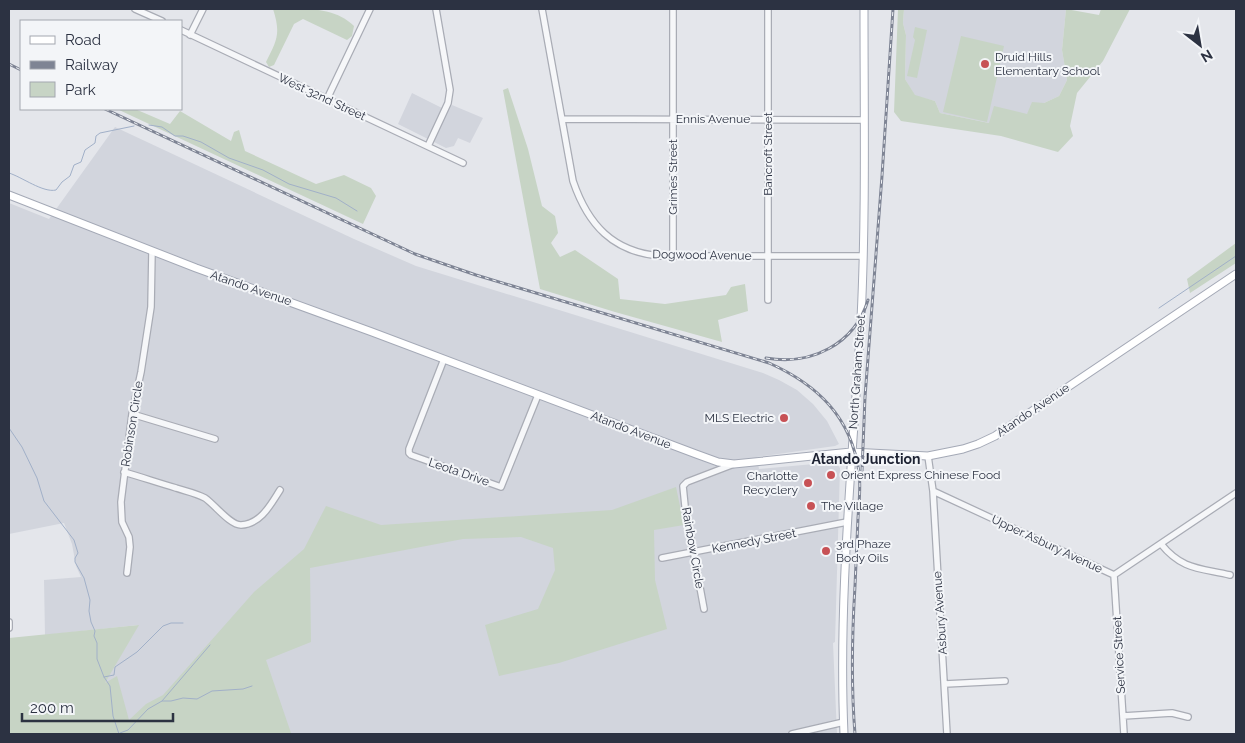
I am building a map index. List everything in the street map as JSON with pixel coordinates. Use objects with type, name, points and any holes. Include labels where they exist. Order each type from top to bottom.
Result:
[{"type":"main road","name":"North Graham Street","points":[[844,734],[842,625],[861,319],[863,256],[864,9]]},
{"type":"main road","name":"Atando Avenue","points":[[9,195],[152,251],[718,462],[734,464],[852,452],[928,456],[978,444],[995,436],[1236,274]]},
{"type":"street","points":[[135,9],[160,20]]},
{"type":"street","points":[[190,34],[203,9]]},
{"type":"street","points":[[327,99],[370,9]]},
{"type":"street","points":[[428,146],[448,103],[450,90],[436,9]]},
{"type":"street","name":"Dogwood Avenue","points":[[542,9],[577,193],[584,208],[599,229],[614,241],[627,248],[649,255],[863,256]]},
{"type":"street","name":"Grimes Street","points":[[673,9],[673,256]]},
{"type":"street","name":"Bancroft Street","points":[[768,9],[768,300]]},
{"type":"street","name":"West 32nd Street","points":[[182,30],[463,163]]},
{"type":"street","name":"Ennis Avenue","points":[[562,119],[864,120]]},
{"type":"street","name":"Robinson Circle","points":[[152,251],[151,307],[124,472],[202,496],[217,507],[232,522],[240,525],[259,519],[269,508],[280,490]]},
{"type":"street","name":"Leota Drive","points":[[444,359],[409,453],[428,462],[501,487],[538,395]]},
{"type":"street","points":[[132,414],[215,439]]},
{"type":"street","points":[[928,456],[933,492]]},
{"type":"street","name":"Rainbow Circle","points":[[704,609],[683,486],[687,482],[734,464]]},
{"type":"street","points":[[124,472],[121,512],[124,529],[129,540],[130,557],[127,573]]},
{"type":"street","name":"Upper Asbury Avenue","points":[[933,492],[1114,575],[1236,493]]},
{"type":"street","name":"Asbury Avenue","points":[[933,492],[947,734]]},
{"type":"street","name":"Kennedy Street","points":[[662,558],[847,522]]},
{"type":"street","points":[[1161,544],[1171,556],[1182,564],[1230,574]]},
{"type":"street","name":"Service Street","points":[[1114,575],[1124,734]]},
{"type":"street","points":[[9,622],[9,628]]},
{"type":"street","points":[[945,684],[1005,680]]},
{"type":"street","points":[[1122,716],[1172,713],[1188,717]]},
{"type":"street","points":[[792,734],[844,722]]},
{"type":"shaded area","name":"Druid Hills Elementary School","points":[[904,9],[1066,9],[1062,50],[1067,80],[1059,96],[1027,114],[989,123],[940,113],[935,101],[915,96],[905,79],[906,35],[903,23]]},
{"type":"shaded area","points":[[412,93],[448,111],[452,105],[483,118],[470,143],[458,138],[454,146],[446,148],[398,124]]},
{"type":"shaded area","points":[[115,127],[416,266],[763,373],[797,390],[813,404],[827,421],[839,444],[757,457],[759,469],[828,461],[835,462],[840,468],[835,642],[833,643],[837,734],[118,734],[104,684],[138,625],[45,635],[44,580],[81,577],[76,566],[72,544],[64,523],[9,534],[9,203],[49,219]]},
{"type":"green space","points":[[273,9],[305,9],[327,11],[336,14],[354,26],[352,36],[347,40],[303,19],[294,24],[274,65],[269,67],[266,62],[277,37],[277,25]]},
{"type":"green space","points":[[898,9],[904,9],[903,23],[906,35],[905,79],[915,95],[935,101],[940,113],[989,123],[994,106],[1027,114],[1032,102],[1044,103],[1059,96],[1067,80],[1062,50],[1066,9],[1099,15],[1101,9],[1130,9],[1103,61],[1077,93],[1070,126],[1073,136],[1058,152],[1001,136],[901,121],[894,112]]},
{"type":"green space","points":[[915,27],[927,30],[917,78],[907,76],[915,40],[913,37]]},
{"type":"green space","points":[[961,36],[1004,46],[987,122],[943,112]]},
{"type":"green space","points":[[508,88],[528,149],[542,206],[555,216],[558,233],[551,243],[560,257],[575,250],[618,279],[620,299],[665,304],[726,295],[731,287],[745,284],[748,311],[718,320],[722,342],[540,289],[503,90]]},
{"type":"green space","points":[[119,110],[137,110],[170,124],[180,111],[231,141],[234,132],[239,130],[245,151],[316,184],[344,175],[371,188],[376,196],[363,224]]},
{"type":"green space","points":[[1236,243],[1236,263],[1190,293],[1187,279]]},
{"type":"green space","points":[[676,487],[684,525],[654,530],[655,580],[667,629],[559,663],[499,676],[485,625],[538,609],[555,570],[553,548],[521,537],[463,539],[310,568],[311,642],[266,660],[291,733],[9,734],[9,638],[139,625],[105,683],[117,676],[129,720],[146,704],[163,695],[254,592],[304,549],[326,506],[381,525],[612,510]]},
{"type":"waterway","points":[[149,125],[162,127],[175,136],[183,136],[201,142],[229,158],[263,170],[289,184],[336,198],[357,211]]},
{"type":"waterway","points":[[9,173],[39,187],[56,190],[70,176],[74,165],[81,162],[85,150],[95,143],[96,136],[100,133],[134,126]]},
{"type":"waterway","points":[[1159,308],[1236,256]]},
{"type":"waterway","points":[[9,428],[22,447],[37,478],[44,501],[74,540],[78,553],[75,562],[84,578],[90,600],[89,611],[95,631],[97,659],[104,677],[110,686],[113,716],[119,734]]},
{"type":"waterway","points":[[104,677],[114,675],[115,667],[137,652],[163,626],[171,623],[183,623]]},
{"type":"waterway","points":[[162,701],[210,645]]},
{"type":"waterway","points":[[120,733],[128,730],[148,709],[162,701],[183,698],[197,699],[212,691],[243,689],[252,686]]},
{"type":"railway","points":[[862,471],[865,397],[893,9]]},
{"type":"railway","points":[[9,64],[20,70]]},
{"type":"railway","points":[[107,110],[415,254],[476,275],[769,363],[787,372],[817,393],[840,419],[855,452],[859,472],[860,495],[853,641],[855,734]]},
{"type":"railway","points":[[766,358],[783,360],[799,358],[815,355],[829,348],[842,340],[853,329],[862,315],[868,300]]},
{"type":"place","name":"Druid Hills Elementary School","points":[[985,64]]},
{"type":"place","name":"MLS Electric","points":[[784,418]]},
{"type":"place","name":"Orient Express Chinese Food","points":[[831,475]]},
{"type":"place","name":"Charlotte Recyclery","points":[[808,483]]},
{"type":"place","name":"The Village","points":[[811,506]]},
{"type":"place","name":"3rd Phaze Body Oils","points":[[826,551]]},
{"type":"district","name":"Atando Junction","points":[[866,459]]}]
